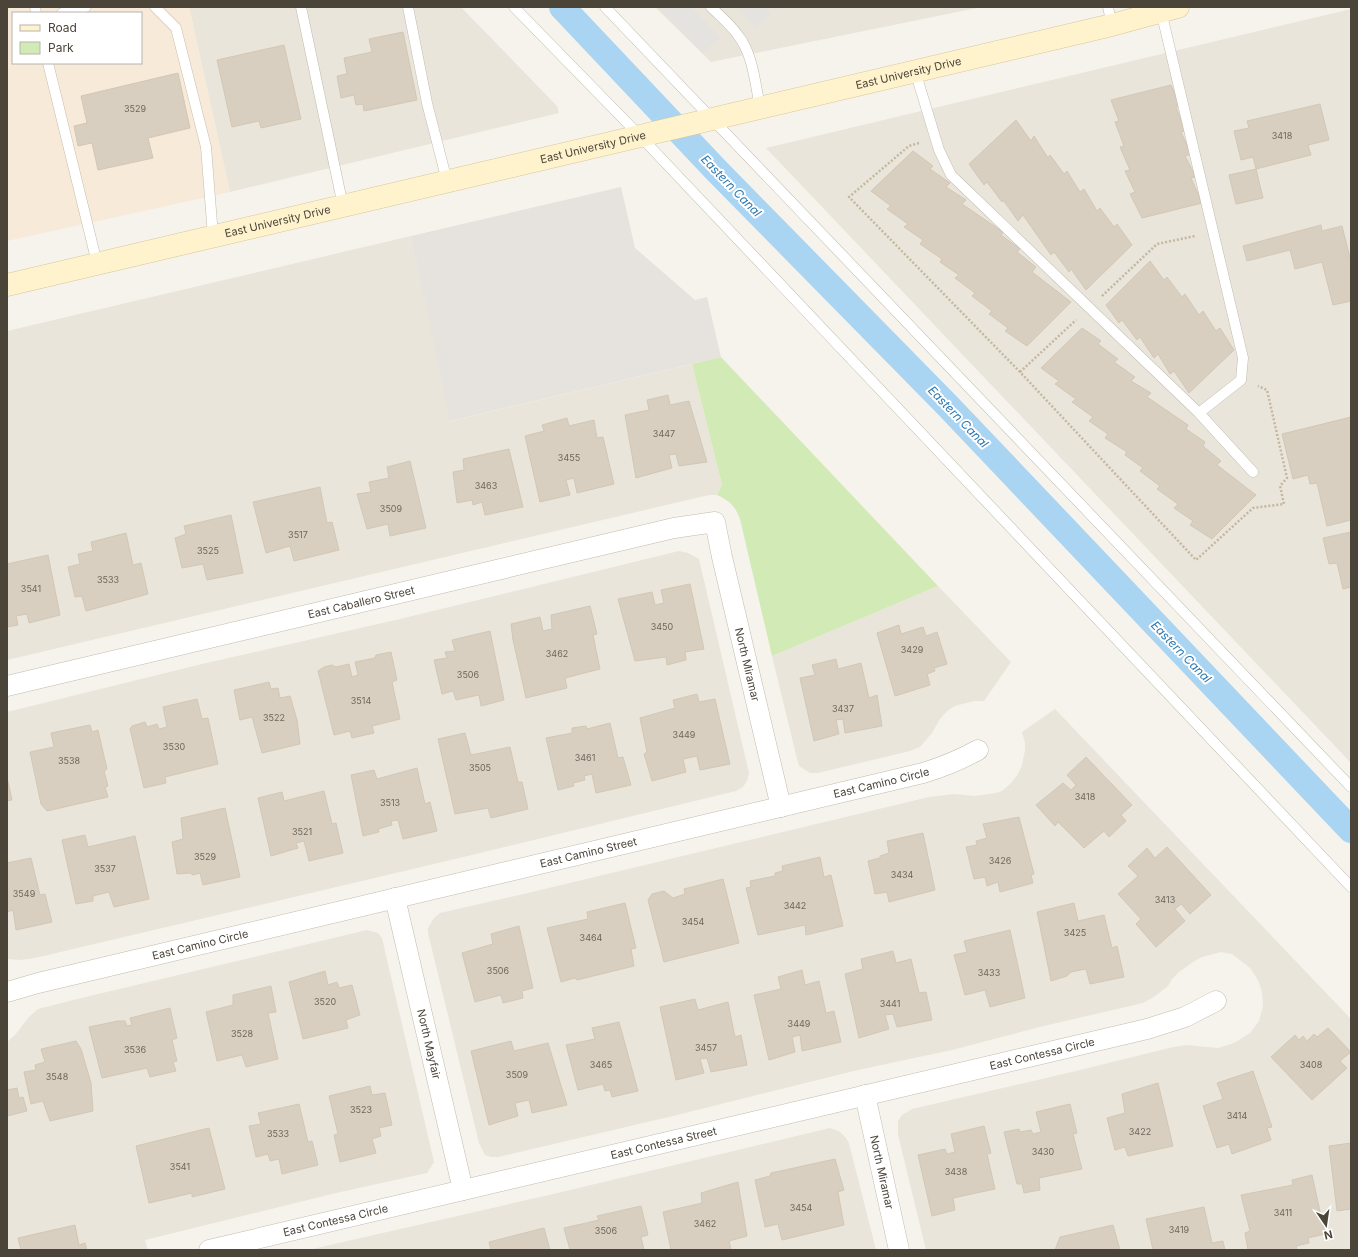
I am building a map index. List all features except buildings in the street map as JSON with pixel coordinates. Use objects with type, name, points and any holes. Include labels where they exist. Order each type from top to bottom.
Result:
[{"type":"main road","name":"East University Drive","points":[[7,285],[915,71],[1110,16],[1169,9]]},
{"type":"street","name":"East Caballero Street","points":[[7,686],[659,532],[715,522]]},
{"type":"street","name":"North Miramar","points":[[715,522],[781,807]]},
{"type":"street","name":"East Camino Circle","points":[[781,807],[944,767],[978,750]]},
{"type":"street","name":"East Camino Street","points":[[395,898],[781,807]]},
{"type":"street","name":"East Camino Circle","points":[[7,992],[38,983],[395,898]]},
{"type":"street","name":"North Mayfair","points":[[395,898],[463,1190]]},
{"type":"street","name":"East Contessa Circle","points":[[865,1095],[1147,1029],[1185,1017],[1216,1000]]},
{"type":"street","name":"North Miramar","points":[[865,1095],[899,1250]]},
{"type":"street","name":"East Contessa Street","points":[[463,1190],[865,1095]]},
{"type":"street","name":"East Contessa Circle","points":[[209,1250],[463,1190]]},
{"type":"lane","points":[[66,12],[86,7]]},
{"type":"lane","points":[[155,7],[176,28],[193,95],[206,147],[213,236]]},
{"type":"lane","points":[[301,7],[343,206]]},
{"type":"lane","points":[[408,7],[427,103],[447,181]]},
{"type":"lane","points":[[514,7],[643,135],[1351,887]]},
{"type":"lane","points":[[605,7],[708,120],[1351,787]]},
{"type":"lane","points":[[711,7],[737,33],[744,43],[751,66],[760,107]]},
{"type":"lane","points":[[1169,9],[1213,232],[1243,358],[1241,380],[1199,414]]},
{"type":"lane","points":[[48,64],[97,263]]},
{"type":"lane","points":[[915,71],[939,150],[951,175],[1199,414],[1253,472]]},
{"type":"path","points":[[935,138],[908,146],[849,197],[1020,372],[1196,560],[1253,508],[1284,504],[1280,486],[1287,478],[1267,390],[1241,380]]},
{"type":"path","points":[[1020,372],[1157,244],[1213,232]]},
{"type":"shaded area","points":[[7,7],[189,7],[230,192],[7,241]]},
{"type":"shaded area","points":[[189,7],[461,7],[557,106],[559,113],[230,192]]},
{"type":"shaded area","points":[[655,7],[982,7],[711,62]]},
{"type":"shaded area","points":[[658,7],[692,7],[721,38],[702,53]]},
{"type":"shaded area","points":[[736,7],[764,7],[771,14],[757,28]]},
{"type":"shaded area","points":[[1351,9],[1351,763],[766,148]]},
{"type":"shaded area","points":[[621,187],[635,248],[695,300],[707,297],[721,357],[450,421],[411,236]]},
{"type":"shaded area","points":[[411,236],[451,421],[692,364],[722,485],[717,495],[709,495],[7,660],[7,331]]},
{"type":"shaded area","points":[[679,551],[688,553],[699,559],[749,773],[747,781],[743,787],[736,791],[455,859],[35,958],[21,960],[7,959],[7,712],[202,664],[400,619]]},
{"type":"shaded area","points":[[938,586],[1011,662],[984,701],[974,701],[955,706],[947,711],[940,719],[932,733],[920,747],[910,751],[818,773],[810,773],[799,766],[772,656]]},
{"type":"shaded area","points":[[1055,709],[1351,1019],[1351,1249],[926,1250],[898,1135],[898,1121],[902,1115],[912,1109],[1169,1048],[1186,1045],[1218,1048],[1234,1043],[1250,1033],[1259,1021],[1263,1006],[1262,992],[1258,980],[1250,968],[1232,954],[1221,952],[1202,957],[1193,962],[1179,972],[1168,986],[1154,997],[1143,1003],[1044,1026],[952,1050],[858,1070],[673,1116],[498,1157],[485,1155],[479,1143],[428,933],[428,928],[434,918],[440,913],[929,797],[954,794],[975,796],[996,793],[1002,791],[1011,783],[1018,774],[1022,765],[1025,743],[1022,732]]},
{"type":"shaded area","points":[[367,930],[378,933],[382,938],[434,1162],[427,1173],[336,1193],[145,1240],[148,1250],[7,1250],[7,1042],[38,1009]]},
{"type":"shaded area","points":[[830,1128],[840,1132],[849,1143],[876,1250],[308,1250],[549,1195]]},
{"type":"green space","points":[[721,357],[938,586],[772,656],[740,519],[732,504],[717,495],[722,485],[692,364]]},
{"type":"waterway","name":"Eastern Canal","points":[[562,7],[717,171],[947,405],[1351,830]]}]
